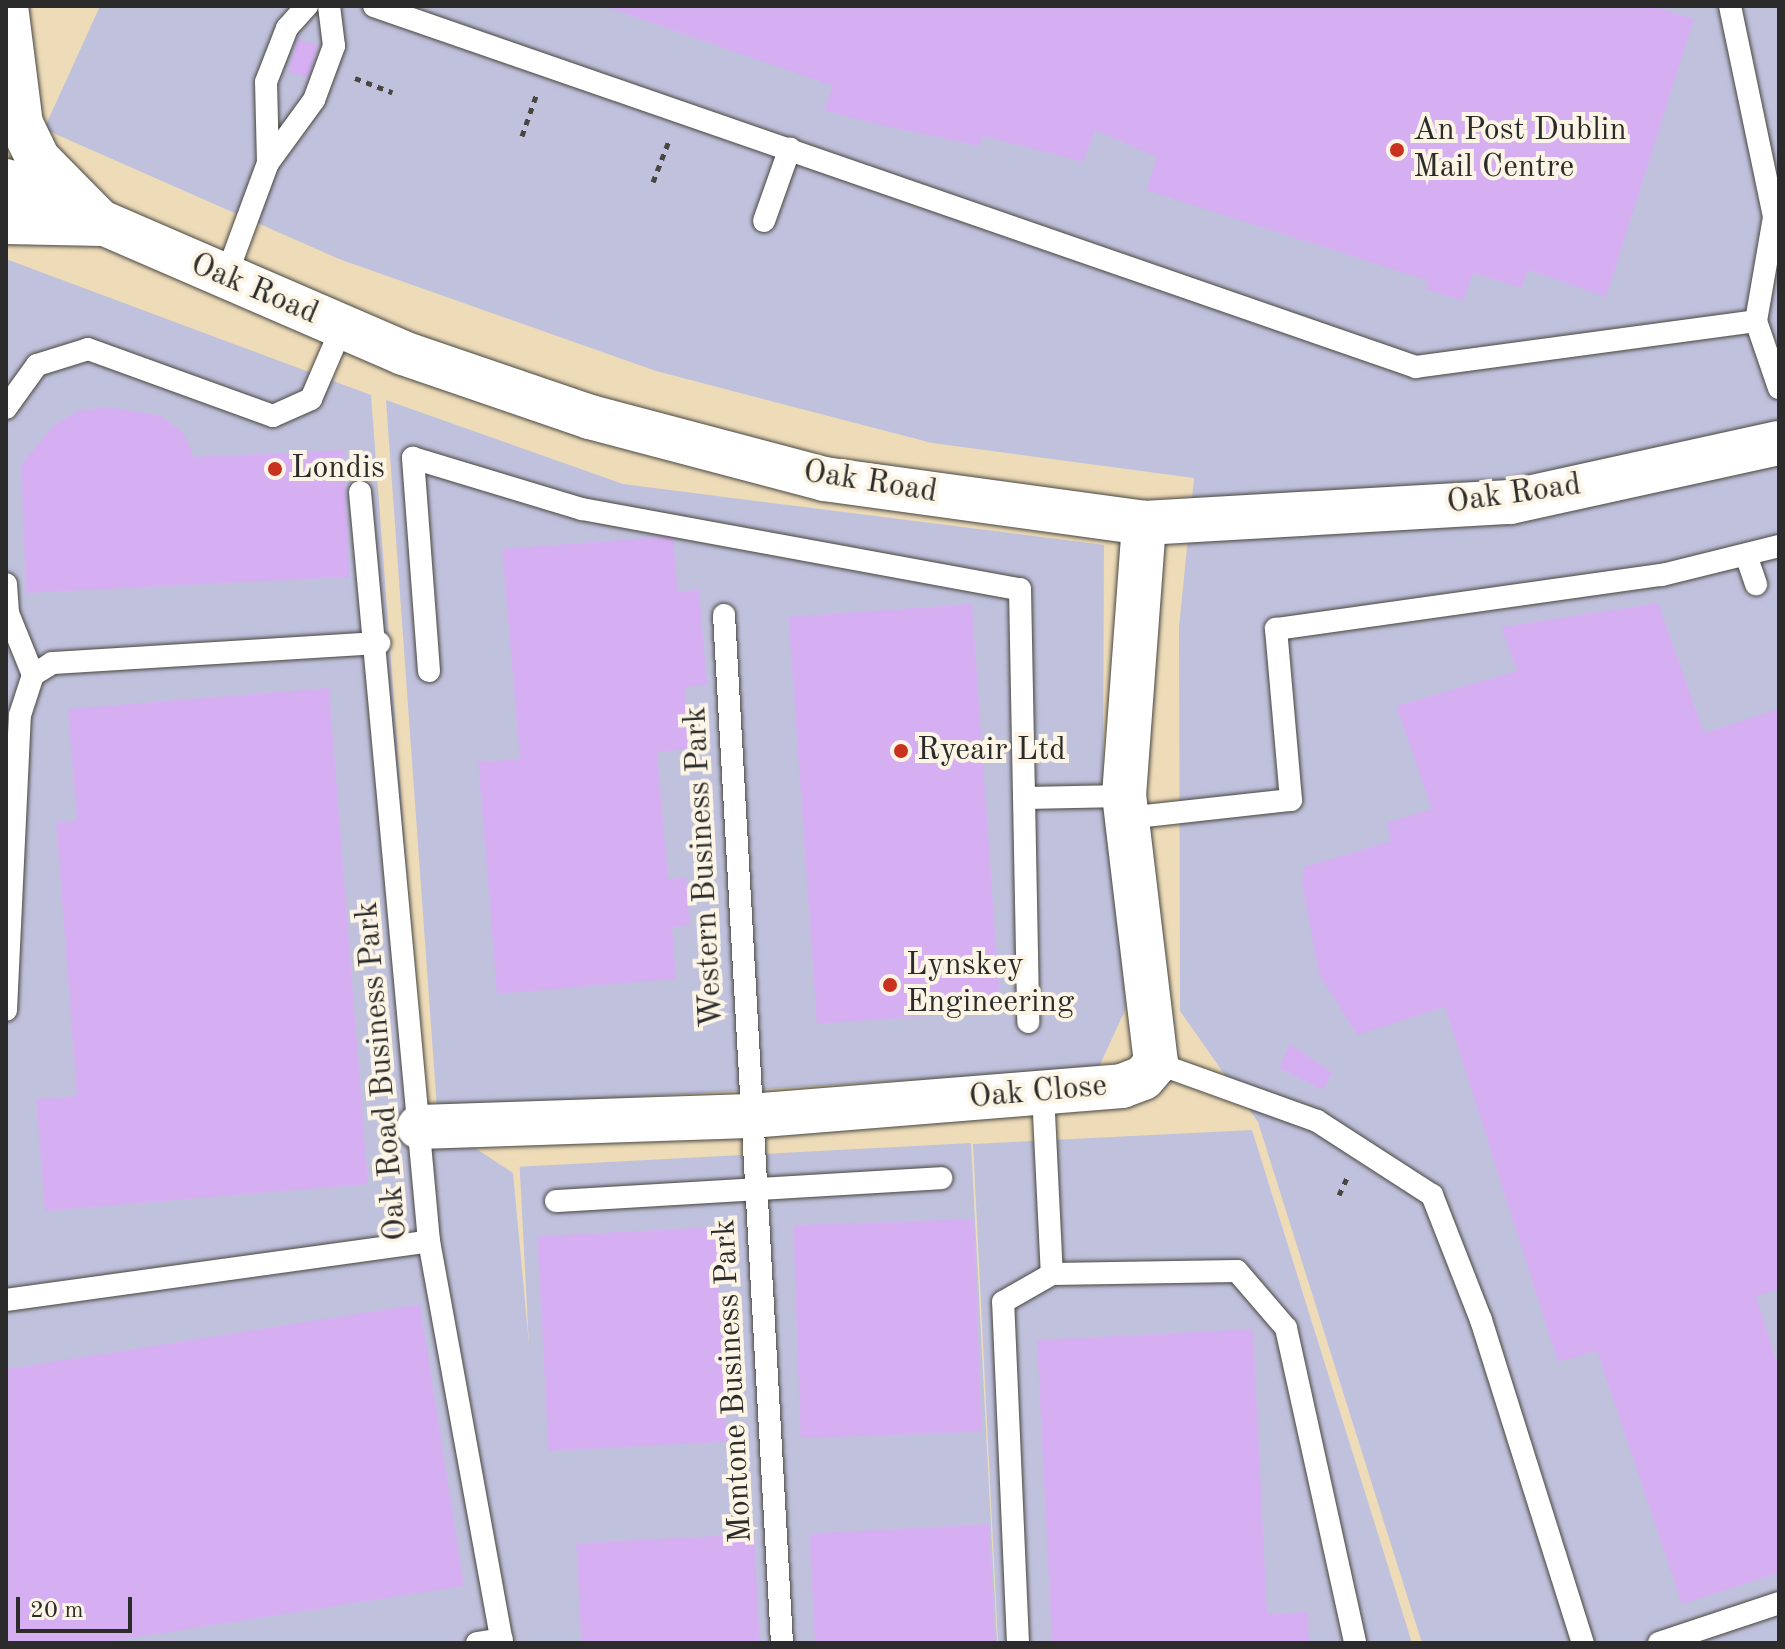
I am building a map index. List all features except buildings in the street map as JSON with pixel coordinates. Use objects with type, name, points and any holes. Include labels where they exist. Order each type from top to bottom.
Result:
[{"type":"street","points":[[6,6],[21,124],[38,159],[102,224]]},
{"type":"street","name":"Oak Road","points":[[6,181],[225,279],[342,327],[590,417],[824,479],[1144,523],[1510,502],[1779,443]]},
{"type":"street","points":[[6,222],[102,224]]},
{"type":"street","points":[[1144,523],[1125,807],[1156,1063]]},
{"type":"street","name":"Oak Close","points":[[419,1127],[750,1116],[1043,1093],[1122,1086],[1156,1063]]},
{"type":"lane","points":[[268,163],[266,82],[287,28],[307,6]]},
{"type":"lane","points":[[225,279],[268,163],[314,100],[334,46],[329,6]]},
{"type":"lane","points":[[374,6],[1416,367],[1756,321]]},
{"type":"lane","points":[[1730,6],[1774,217],[1756,321],[1779,388]]},
{"type":"lane","points":[[764,221],[790,148]]},
{"type":"lane","points":[[6,408],[37,365],[88,349],[273,416],[311,399],[342,327]]},
{"type":"lane","points":[[429,671],[413,458],[582,509],[1020,589],[1028,1022]]},
{"type":"lane","name":"Oak Road Business Park","points":[[360,492],[379,643],[429,1241],[502,1641]]},
{"type":"lane","points":[[1025,798],[1125,807],[1291,800],[1276,629],[1662,575],[1779,546]]},
{"type":"lane","points":[[1746,555],[1756,584]]},
{"type":"lane","points":[[6,584],[8,613],[33,675]]},
{"type":"lane","name":"Western Business Park","points":[[724,615],[750,1116]]},
{"type":"lane","points":[[6,1010],[20,715],[33,675],[52,663],[379,643]]},
{"type":"lane","points":[[1156,1063],[1317,1121],[1432,1195],[1481,1320],[1583,1643]]},
{"type":"lane","points":[[1043,1093],[1052,1274]]},
{"type":"lane","name":"Montone Business Park","points":[[750,1116],[782,1643]]},
{"type":"lane","points":[[556,1201],[941,1178]]},
{"type":"lane","points":[[6,1300],[429,1241]]},
{"type":"lane","points":[[1018,1643],[1003,1302],[1052,1274],[1237,1271],[1286,1328],[1355,1643]]},
{"type":"lane","points":[[1659,1643],[1779,1603]]},
{"type":"lane","points":[[477,1643],[502,1641]]},
{"type":"path","points":[[522,136],[546,66]]},
{"type":"path","points":[[326,67],[392,92]]},
{"type":"path","points":[[653,182],[681,111]]},
{"type":"shaded area","points":[[100,6],[1779,6],[1779,1643],[1422,1643],[1258,1122],[1180,1011],[1179,627],[1194,478],[932,443],[656,371],[339,259],[44,129]]},
{"type":"shaded area","points":[[6,259],[371,395],[425,1115],[513,1173],[557,1643],[6,1643]]},
{"type":"shaded area","points":[[386,400],[623,484],[1104,545],[1103,782],[1126,1008],[1098,1069],[437,1109]]},
{"type":"shaded area","points":[[1252,1130],[1412,1643],[998,1643],[973,1144]]},
{"type":"shaded area","points":[[971,1143],[997,1643],[545,1643],[520,1167]]},
{"type":"place","name":"An Post Dublin Mail Centre","points":[[1397,150]]},
{"type":"place","name":"Londis","points":[[275,469]]},
{"type":"place","name":"Ryeair Ltd","points":[[901,751]]},
{"type":"place","name":"Lynskey Engineering","points":[[890,985]]}]
